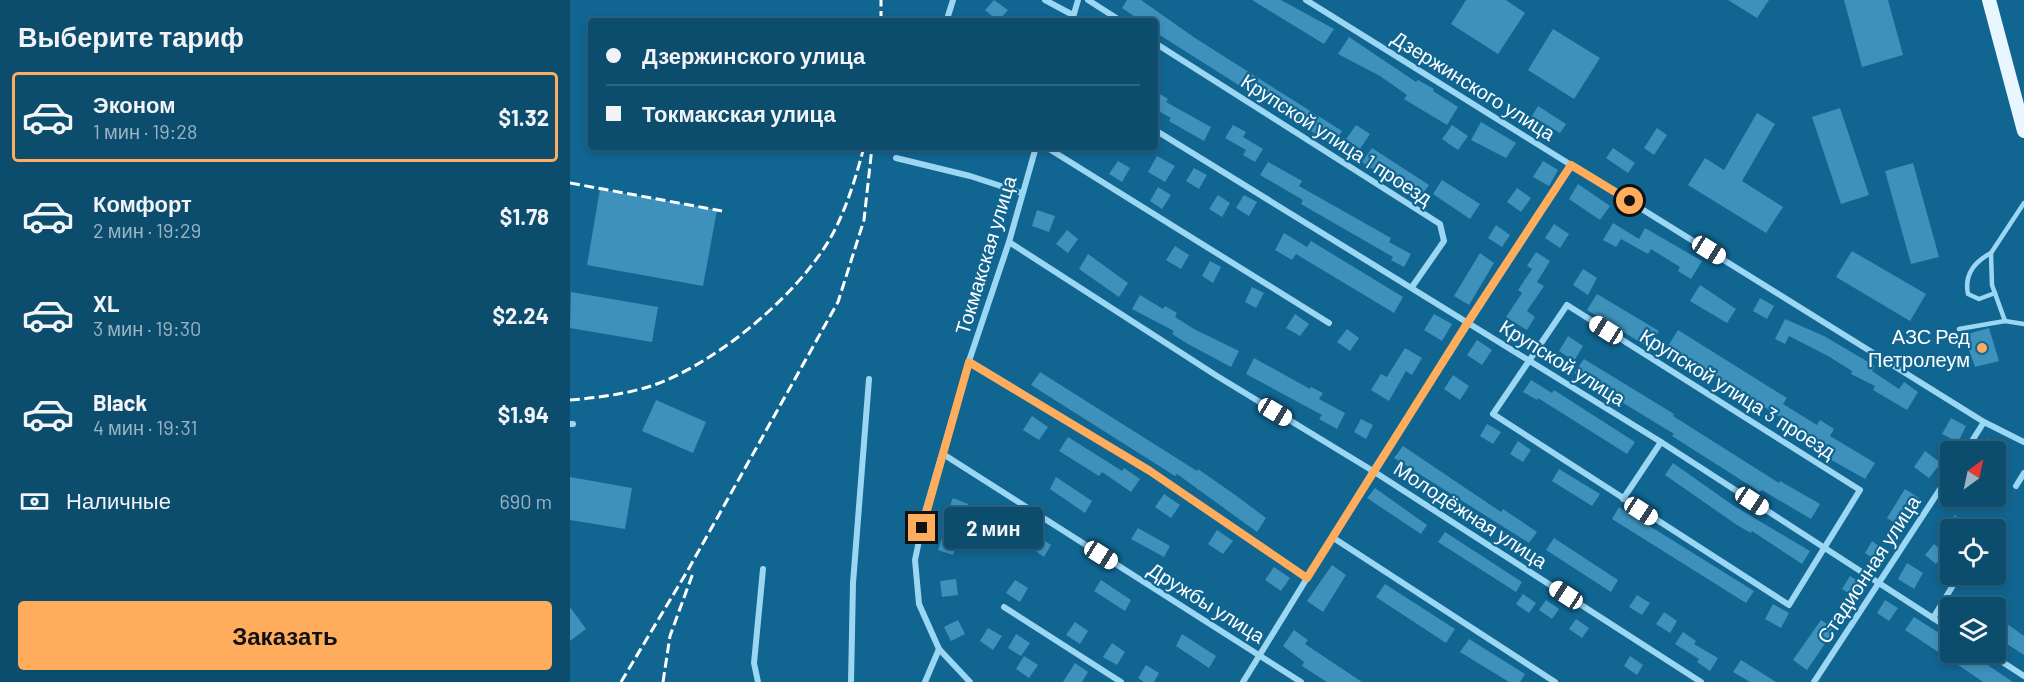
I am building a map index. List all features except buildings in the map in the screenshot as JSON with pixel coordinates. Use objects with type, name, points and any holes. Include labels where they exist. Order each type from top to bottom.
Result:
[{"type":"main road","points":[[1989,0],[2024,131]]},
{"type":"street","points":[[948,16],[953,0]]},
{"type":"street","points":[[1045,0],[1072,18],[1078,0]]},
{"type":"street","points":[[1088,0],[1116,18]]},
{"type":"street","name":"Дзержинского улица","points":[[1306,0],[1984,422],[2024,442]]},
{"type":"street","name":"Крупской улица 1 проезд","points":[[1158,44],[1440,224],[1444,241],[1412,287]]},
{"type":"street","name":"Крупской улица","points":[[1158,132],[1661,442],[1940,623]]},
{"type":"street","name":"Токмакская улица","points":[[970,682],[939,649],[919,604],[915,560],[925,512],[969,362],[1009,242],[1035,150]]},
{"type":"street","points":[[1051,150],[1329,323]]},
{"type":"street","points":[[896,158],[969,176],[1022,193]]},
{"type":"street","points":[[1243,682],[1373,471],[1571,165]]},
{"type":"street","name":"Молодёжная улица","points":[[1009,242],[1217,376],[1373,471],[1701,682]]},
{"type":"street","name":"Крупской улица 3 проезд","points":[[1531,362],[1567,305],[1860,490],[1825,548]]},
{"type":"street","points":[[969,362],[1150,471],[1307,578]]},
{"type":"street","points":[[1531,362],[1494,414],[1790,605],[1825,548]]},
{"type":"street","points":[[851,682],[853,583],[868,379]]},
{"type":"street","points":[[1972,441],[1984,422]]},
{"type":"street","points":[[1623,499],[1661,442]]},
{"type":"street","name":"Дружбы улица","points":[[943,454],[1301,682]]},
{"type":"street","points":[[2016,486],[2024,473]]},
{"type":"street","name":"Стадионная улица","points":[[1814,682],[1940,489]]},
{"type":"street","points":[[1332,537],[1555,682]]},
{"type":"street","points":[[758,682],[754,663],[763,569]]},
{"type":"street","points":[[1933,618],[1953,585]]},
{"type":"street","points":[[1005,607],[1121,682]]},
{"type":"street","points":[[925,682],[939,649]]},
{"type":"street","points":[[2004,663],[2024,676]]},
{"type":"lane","points":[[1995,293],[1979,299],[1968,294],[1967,280],[1972,267],[1978,259],[1991,253],[2024,202]]},
{"type":"lane","points":[[1991,253],[1995,293],[2005,321]]},
{"type":"lane","points":[[1959,329],[2005,321],[2024,324]]},
{"type":"railway","points":[[881,0],[881,18]]},
{"type":"railway","points":[[570,400],[631,391],[676,376],[728,345],[753,325],[798,282],[831,237],[850,193],[863,150]]},
{"type":"railway","points":[[621,682],[688,570],[838,302],[864,220],[872,150]]},
{"type":"railway","points":[[570,183],[722,211]]},
{"type":"railway","points":[[663,682],[670,636],[693,573]]},
{"type":"place","name":"АЗС Ред Петролеум","points":[[1982,348]]},
{"type":"route","points":[[922,528],[969,362],[1150,471],[1307,578],[1468,322],[1571,165],[1630,201]]}]
